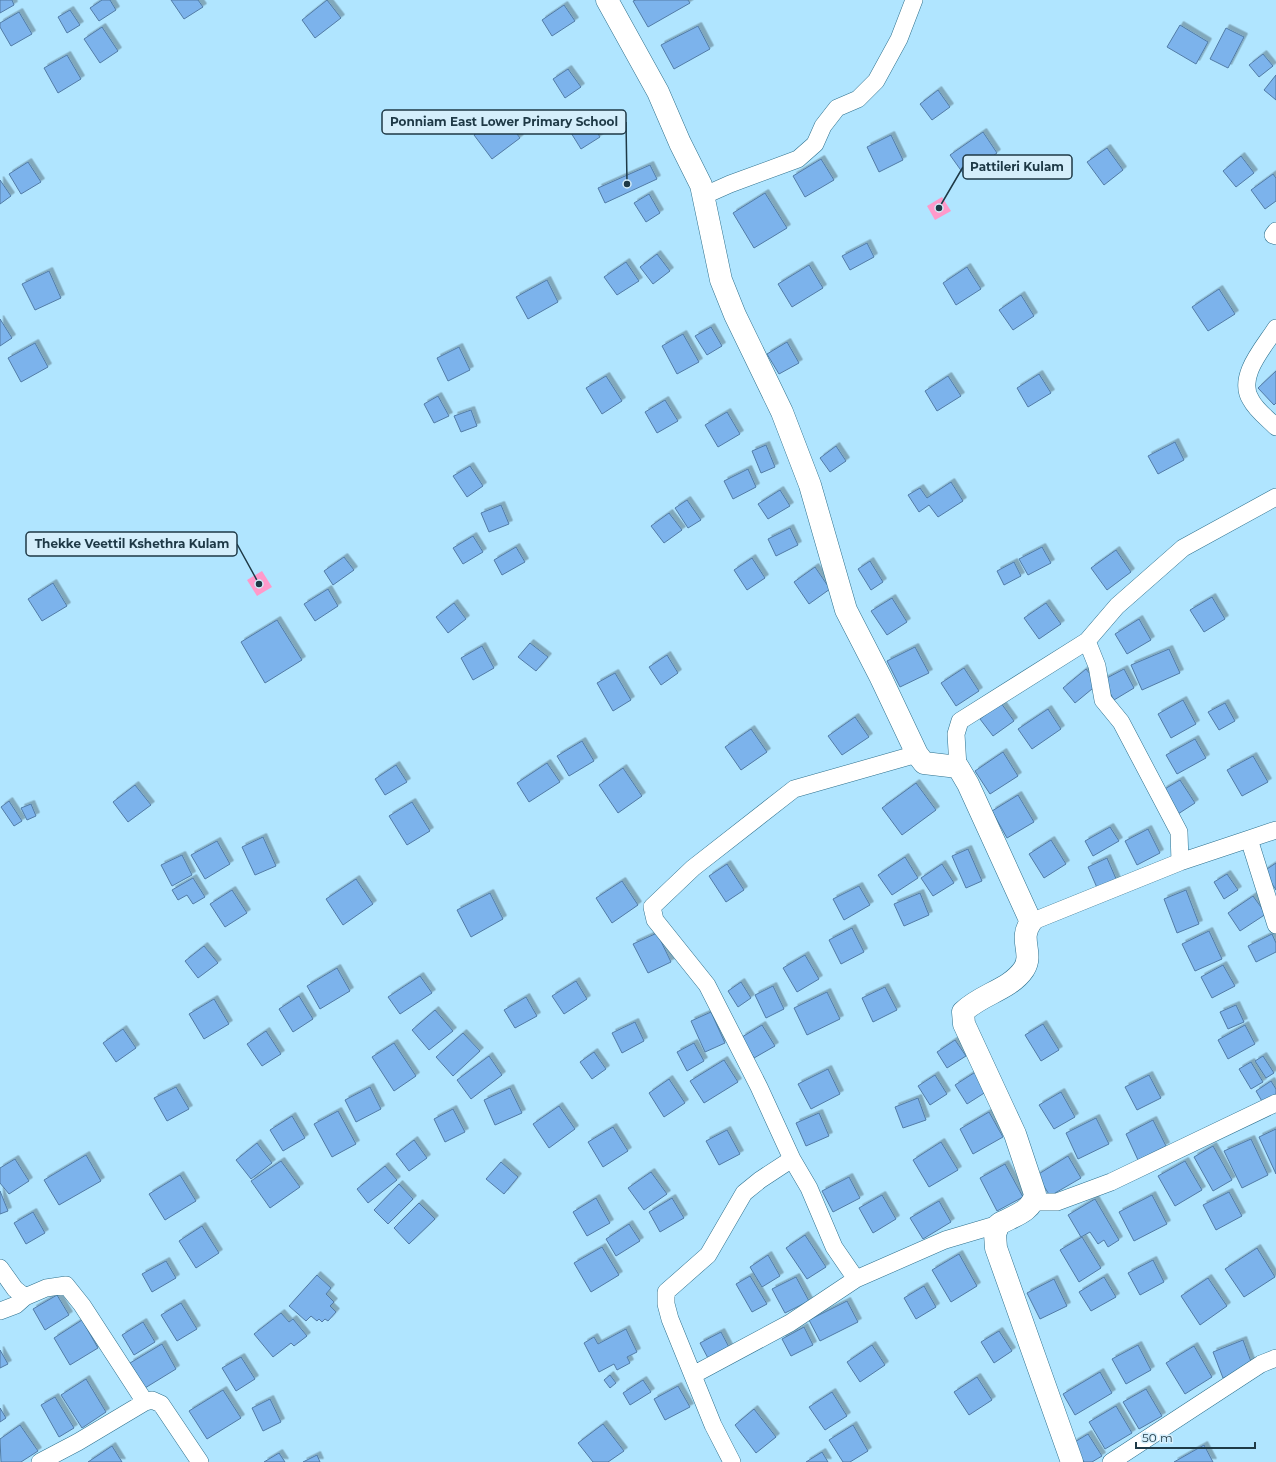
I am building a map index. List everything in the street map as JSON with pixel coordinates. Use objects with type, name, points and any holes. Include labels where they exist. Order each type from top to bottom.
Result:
[{"type":"street","points":[[608,0],[658,92],[680,143],[701,185],[721,280],[735,315],[782,412],[804,470],[846,610],[881,678],[917,754],[924,763],[958,767]]},
{"type":"street","points":[[703,196],[730,184],[798,159],[815,144],[823,126],[837,108],[858,99],[876,81],[899,39],[914,0]]},
{"type":"street","points":[[1276,231],[1273,235],[1276,236]]},
{"type":"street","points":[[1276,328],[1248,373],[1246,388],[1250,400],[1276,427]]},
{"type":"street","points":[[1031,922],[968,784],[958,767],[956,734],[960,721],[1087,641],[1117,606],[1183,548],[1276,497]]},
{"type":"street","points":[[1087,641],[1097,666],[1103,700],[1121,722],[1179,832],[1180,862]]},
{"type":"street","points":[[856,1279],[834,1247],[808,1188],[792,1159],[759,1087],[707,985],[655,920],[652,907],[693,868],[794,789],[917,754]]},
{"type":"street","points":[[693,1375],[790,1324],[856,1279],[945,1240],[999,1224],[1023,1212],[1033,1202],[1033,1190],[1015,1134],[964,1024],[963,1012],[971,1004],[1014,981],[1024,968],[1028,954],[1024,939],[1026,928],[1031,922],[1180,862],[1276,830]]},
{"type":"street","points":[[1249,839],[1276,925]]},
{"type":"street","points":[[1033,1202],[1057,1202],[1111,1182],[1276,1103]]},
{"type":"street","points":[[732,1462],[713,1425],[670,1318],[666,1304],[666,1292],[708,1255],[744,1193],[760,1180],[792,1159]]},
{"type":"street","points":[[999,1224],[995,1234],[996,1248],[1072,1462]]},
{"type":"street","points":[[0,1268],[15,1289],[25,1297]]},
{"type":"street","points":[[0,1310],[16,1305],[25,1297],[46,1288],[66,1285],[82,1305],[145,1402]]},
{"type":"street","points":[[1111,1462],[1261,1364],[1276,1358]]},
{"type":"street","points":[[40,1462],[78,1442],[145,1402],[152,1400],[161,1404],[200,1462]]},
{"type":"shaded area","points":[[942,197],[951,211],[935,220],[927,206]]},
{"type":"shaded area","points":[[262,571],[272,587],[257,596],[247,580]]},
{"type":"building","points":[[0,0],[12,0],[14,5],[0,13]]},
{"type":"building","points":[[102,0],[110,0],[116,10],[99,21],[90,8]]},
{"type":"building","points":[[171,0],[198,0],[203,7],[184,19]]},
{"type":"building","points":[[327,0],[341,18],[315,38],[302,20]]},
{"type":"building","points":[[688,0],[690,3],[648,27],[633,1]]},
{"type":"building","points":[[564,5],[575,21],[552,36],[542,20]]},
{"type":"building","points":[[70,10],[80,25],[67,33],[58,17]]},
{"type":"building","points":[[19,12],[32,34],[11,46],[0,27],[0,23]]},
{"type":"building","points":[[1180,25],[1208,42],[1196,64],[1167,47]]},
{"type":"building","points":[[698,26],[710,49],[674,69],[661,45]]},
{"type":"building","points":[[102,27],[118,51],[100,63],[84,39]]},
{"type":"building","points":[[1226,28],[1244,37],[1228,68],[1210,59]]},
{"type":"building","points":[[1263,54],[1273,66],[1259,77],[1249,65]]},
{"type":"building","points":[[67,55],[81,79],[58,93],[44,68]]},
{"type":"building","points":[[568,69],[581,87],[565,98],[553,79]]},
{"type":"building","points":[[1276,75],[1276,100],[1264,90]]},
{"type":"building","points":[[938,90],[950,107],[932,120],[920,104]]},
{"type":"building","points":[[502,114],[520,138],[492,159],[474,135]]},
{"type":"building","points":[[587,116],[600,137],[581,149],[568,128]]},
{"type":"building","points":[[983,132],[997,153],[965,176],[950,155]]},
{"type":"building","points":[[891,135],[903,160],[879,172],[867,147]]},
{"type":"building","points":[[1107,148],[1123,170],[1104,185],[1087,162]]},
{"type":"building","points":[[1241,156],[1254,173],[1236,187],[1223,171]]},
{"type":"building","points":[[821,159],[834,180],[805,197],[793,176]]},
{"type":"building","points":[[28,162],[41,182],[21,194],[9,174]]},
{"type":"building","points":[[650,165],[657,179],[605,203],[598,188]]},
{"type":"building","points":[[1273,174],[1276,178],[1276,201],[1265,209],[1251,190]]},
{"type":"building","points":[[0,180],[11,196],[0,204]]},
{"type":"building","points":[[765,193],[787,228],[754,248],[733,213]]},
{"type":"building","points":[[649,194],[660,213],[646,222],[634,203]]},
{"type":"building","points":[[867,243],[874,257],[850,270],[842,256]]},
{"type":"building","points":[[657,254],[670,271],[653,284],[640,267]]},
{"type":"building","points":[[626,262],[639,281],[617,295],[604,277]]},
{"type":"building","points":[[809,265],[823,288],[792,307],[778,284]]},
{"type":"building","points":[[967,267],[981,289],[956,305],[943,283]]},
{"type":"building","points":[[49,271],[61,298],[35,310],[22,284]]},
{"type":"building","points":[[547,280],[558,302],[528,319],[516,297]]},
{"type":"building","points":[[1219,289],[1235,314],[1208,331],[1192,307]]},
{"type":"building","points":[[1021,295],[1034,316],[1013,330],[999,310]]},
{"type":"building","points":[[0,319],[12,338],[0,346]]},
{"type":"building","points":[[711,327],[722,346],[707,355],[695,336]]},
{"type":"building","points":[[683,334],[699,362],[677,374],[662,346]]},
{"type":"building","points":[[787,342],[799,363],[779,374],[767,354]]},
{"type":"building","points":[[35,343],[48,367],[21,382],[8,358]]},
{"type":"building","points":[[459,347],[470,370],[448,381],[437,358]]},
{"type":"building","points":[[1276,371],[1276,403],[1274,405],[1258,388]]},
{"type":"building","points":[[1039,374],[1051,393],[1028,407],[1017,388]]},
{"type":"building","points":[[606,376],[622,401],[602,414],[586,388]]},
{"type":"building","points":[[948,376],[961,396],[937,411],[925,391]]},
{"type":"building","points":[[438,396],[449,416],[434,423],[424,404]]},
{"type":"building","points":[[665,400],[678,421],[657,433],[645,412]]},
{"type":"building","points":[[471,410],[477,426],[461,432],[454,416]]},
{"type":"building","points":[[727,412],[740,434],[718,447],[705,425]]},
{"type":"building","points":[[1175,442],[1184,460],[1158,474],[1148,456]]},
{"type":"building","points":[[766,445],[775,467],[761,473],[752,451]]},
{"type":"building","points":[[836,446],[846,461],[830,472],[820,458]]},
{"type":"building","points":[[470,466],[483,486],[467,497],[453,476]]},
{"type":"building","points":[[748,469],[756,487],[733,499],[724,481]]},
{"type":"building","points":[[951,482],[963,501],[938,517],[929,505],[919,512],[908,495],[920,488],[927,498]]},
{"type":"building","points":[[780,490],[790,506],[768,519],[758,504]]},
{"type":"building","points":[[687,500],[701,520],[688,528],[675,508]]},
{"type":"building","points":[[501,505],[509,524],[489,532],[481,513]]},
{"type":"building","points":[[669,513],[682,530],[664,543],[651,526]]},
{"type":"building","points":[[790,528],[798,545],[776,556],[768,539]]},
{"type":"building","points":[[473,536],[483,552],[463,564],[453,548]]},
{"type":"building","points":[[516,547],[525,562],[502,575],[494,560]]},
{"type":"building","points":[[1042,547],[1051,563],[1028,575],[1019,559]]},
{"type":"building","points":[[1116,550],[1131,572],[1107,590],[1091,568]]},
{"type":"building","points":[[344,557],[354,570],[333,585],[324,571]]},
{"type":"building","points":[[752,558],[765,578],[747,590],[734,570]]},
{"type":"building","points":[[870,561],[883,582],[871,590],[858,569]]},
{"type":"building","points":[[1014,562],[1021,576],[1004,585],[997,571]]},
{"type":"building","points":[[815,567],[830,589],[809,604],[794,582]]},
{"type":"building","points":[[53,583],[67,606],[42,621],[28,599]]},
{"type":"building","points":[[328,589],[338,606],[315,621],[304,604]]},
{"type":"building","points":[[1212,597],[1225,619],[1204,632],[1190,610]]},
{"type":"building","points":[[892,598],[907,622],[887,635],[871,611]]},
{"type":"building","points":[[454,603],[466,619],[448,633],[436,617]]},
{"type":"building","points":[[1046,603],[1061,624],[1039,639],[1024,618]]},
{"type":"building","points":[[1139,619],[1151,640],[1127,654],[1115,634]]},
{"type":"building","points":[[277,620],[302,660],[265,683],[241,642]]},
{"type":"building","points":[[530,643],[548,657],[536,671],[518,657]]},
{"type":"building","points":[[482,646],[494,668],[473,680],[461,658]]},
{"type":"building","points":[[915,647],[929,673],[900,687],[887,661]]},
{"type":"building","points":[[1169,649],[1180,673],[1142,690],[1131,665]]},
{"type":"building","points":[[667,655],[678,673],[661,685],[649,667]]},
{"type":"building","points":[[964,668],[979,691],[956,706],[941,683]]},
{"type":"building","points":[[1086,669],[1098,684],[1075,703],[1063,688]]},
{"type":"building","points":[[1124,669],[1134,688],[1114,700],[1103,680]]},
{"type":"building","points":[[615,673],[631,700],[613,711],[597,683]]},
{"type":"building","points":[[1183,700],[1196,724],[1171,738],[1158,714]]},
{"type":"building","points":[[1001,703],[1014,721],[993,736],[980,719]]},
{"type":"building","points":[[1225,703],[1235,721],[1219,730],[1208,712]]},
{"type":"building","points":[[1048,709],[1061,729],[1032,749],[1018,729]]},
{"type":"building","points":[[855,717],[869,737],[842,755],[828,736]]},
{"type":"building","points":[[751,729],[767,752],[741,770],[725,747]]},
{"type":"building","points":[[1195,739],[1206,758],[1177,774],[1166,755]]},
{"type":"building","points":[[582,741],[594,761],[569,776],[557,756]]},
{"type":"building","points":[[1003,752],[1018,776],[990,794],[975,771]]},
{"type":"building","points":[[1253,756],[1268,782],[1242,796],[1227,770]]},
{"type":"building","points":[[547,763],[560,782],[529,802],[517,783]]},
{"type":"building","points":[[396,765],[407,782],[385,795],[375,779]]},
{"type":"building","points":[[623,768],[642,796],[618,813],[599,785]]},
{"type":"building","points":[[1180,780],[1195,803],[1178,814],[1163,790]]},
{"type":"building","points":[[916,783],[936,810],[902,835],[882,808]]},
{"type":"building","points":[[135,785],[151,805],[128,822],[113,802]]},
{"type":"building","points":[[1018,795],[1034,822],[1007,838],[992,811]]},
{"type":"building","points":[[9,801],[22,821],[14,826],[1,807]]},
{"type":"building","points":[[412,802],[430,831],[407,845],[389,816]]},
{"type":"building","points":[[31,804],[36,816],[27,820],[21,808]]},
{"type":"building","points":[[1110,827],[1119,841],[1093,856],[1085,841]]},
{"type":"building","points":[[1148,829],[1160,853],[1137,865],[1125,841]]},
{"type":"building","points":[[263,837],[276,866],[255,875],[242,847]]},
{"type":"building","points":[[1051,840],[1066,864],[1044,878],[1029,854]]},
{"type":"building","points":[[217,841],[230,864],[205,879],[191,855]]},
{"type":"building","points":[[968,849],[982,881],[966,888],[952,856]]},
{"type":"building","points":[[182,855],[192,875],[172,886],[161,865]]},
{"type":"building","points":[[905,857],[918,878],[892,895],[878,875]]},
{"type":"building","points":[[1107,858],[1117,881],[1098,890],[1088,867]]},
{"type":"building","points":[[1276,863],[1276,890],[1264,871]]},
{"type":"building","points":[[727,864],[744,890],[726,902],[709,876]]},
{"type":"building","points":[[942,864],[954,883],[933,896],[921,878]]},
{"type":"building","points":[[1227,874],[1238,890],[1224,899],[1214,882]]},
{"type":"building","points":[[193,878],[205,897],[193,904],[187,895],[178,900],[172,890]]},
{"type":"building","points":[[356,879],[373,904],[343,925],[326,899]]},
{"type":"building","points":[[622,881],[638,905],[612,923],[596,898]]},
{"type":"building","points":[[859,886],[870,905],[844,920],[833,899]]},
{"type":"building","points":[[232,890],[247,913],[225,927],[210,904]]},
{"type":"building","points":[[1186,890],[1199,924],[1177,933],[1164,899]]},
{"type":"building","points":[[490,893],[503,919],[471,937],[457,910]]},
{"type":"building","points":[[920,893],[929,915],[904,926],[894,904]]},
{"type":"building","points":[[1253,896],[1266,914],[1240,931],[1228,913]]},
{"type":"building","points":[[852,928],[864,952],[841,964],[829,940]]},
{"type":"building","points":[[1209,931],[1222,959],[1195,971],[1182,944]]},
{"type":"building","points":[[657,933],[671,962],[648,973],[633,944]]},
{"type":"building","points":[[1272,934],[1276,943],[1276,952],[1256,962],[1248,946]]},
{"type":"building","points":[[204,946],[218,963],[198,978],[185,961]]},
{"type":"building","points":[[805,955],[819,979],[797,992],[783,968]]},
{"type":"building","points":[[1223,965],[1235,986],[1212,998],[1201,977]]},
{"type":"building","points":[[337,968],[350,991],[320,1009],[307,986]]},
{"type":"building","points":[[420,976],[432,993],[400,1014],[388,997]]},
{"type":"building","points":[[576,981],[587,999],[564,1014],[552,996]]},
{"type":"building","points":[[741,982],[751,998],[738,1007],[728,991]]},
{"type":"building","points":[[773,986],[784,1009],[766,1018],[755,995]]},
{"type":"building","points":[[885,987],[897,1010],[873,1022],[862,998]]},
{"type":"building","points":[[827,992],[840,1019],[807,1035],[794,1008]]},
{"type":"building","points":[[299,996],[313,1019],[293,1032],[279,1009]]},
{"type":"building","points":[[526,997],[537,1016],[515,1028],[504,1010]]},
{"type":"building","points":[[214,999],[229,1024],[204,1039],[189,1014]]},
{"type":"building","points":[[1236,1005],[1244,1022],[1228,1029],[1220,1012]]},
{"type":"building","points":[[435,1010],[453,1031],[429,1050],[412,1030]]},
{"type":"building","points":[[711,1012],[725,1043],[705,1052],[691,1021]]},
{"type":"building","points":[[635,1022],[644,1041],[622,1053],[612,1033]]},
{"type":"building","points":[[1043,1024],[1059,1050],[1041,1061],[1025,1035]]},
{"type":"building","points":[[762,1025],[775,1046],[754,1058],[742,1037]]},
{"type":"building","points":[[1245,1025],[1255,1044],[1228,1059],[1218,1040]]},
{"type":"building","points":[[123,1029],[136,1048],[116,1062],[103,1043]]},
{"type":"building","points":[[266,1031],[281,1054],[262,1066],[247,1044]]},
{"type":"building","points":[[463,1033],[480,1051],[453,1076],[436,1057]]},
{"type":"building","points":[[955,1040],[966,1056],[947,1068],[937,1052]]},
{"type":"building","points":[[394,1043],[416,1076],[394,1091],[372,1057]]},
{"type":"building","points":[[694,1043],[704,1061],[687,1071],[677,1052]]},
{"type":"building","points":[[594,1052],[606,1069],[592,1079],[580,1062]]},
{"type":"building","points":[[489,1056],[502,1075],[471,1099],[457,1080]]},
{"type":"building","points":[[1263,1056],[1274,1073],[1266,1078],[1255,1061]]},
{"type":"building","points":[[724,1060],[738,1082],[704,1103],[690,1081]]},
{"type":"building","points":[[1251,1062],[1263,1082],[1251,1089],[1239,1069]]},
{"type":"building","points":[[828,1069],[840,1094],[811,1109],[798,1084]]},
{"type":"building","points":[[977,1071],[989,1090],[967,1104],[955,1085]]},
{"type":"building","points":[[935,1075],[947,1094],[930,1105],[918,1086]]},
{"type":"building","points":[[1149,1075],[1161,1098],[1137,1110],[1125,1087]]},
{"type":"building","points":[[669,1079],[685,1103],[664,1117],[649,1093]]},
{"type":"building","points":[[1271,1081],[1276,1089],[1276,1094],[1263,1103],[1256,1091]]},
{"type":"building","points":[[176,1087],[189,1109],[167,1121],[154,1098]]},
{"type":"building","points":[[370,1087],[381,1109],[356,1122],[345,1100]]},
{"type":"building","points":[[510,1088],[522,1113],[495,1125],[484,1100]]},
{"type":"building","points":[[1061,1092],[1075,1117],[1054,1129],[1039,1105]]},
{"type":"building","points":[[918,1098],[926,1120],[903,1128],[895,1107]]},
{"type":"building","points":[[559,1106],[575,1129],[549,1148],[533,1124]]},
{"type":"building","points":[[453,1109],[465,1132],[445,1142],[434,1119]]},
{"type":"building","points":[[338,1111],[356,1144],[332,1157],[314,1124]]},
{"type":"building","points":[[989,1112],[1003,1137],[973,1154],[960,1129]]},
{"type":"building","points":[[819,1113],[829,1136],[806,1146],[796,1123]]},
{"type":"building","points":[[292,1116],[305,1138],[283,1151],[270,1130]]},
{"type":"building","points":[[1096,1118],[1109,1144],[1078,1159],[1066,1133]]},
{"type":"building","points":[[1153,1120],[1166,1146],[1138,1160],[1126,1134]]},
{"type":"building","points":[[613,1127],[628,1151],[603,1167],[588,1142]]},
{"type":"building","points":[[1276,1129],[1276,1174],[1259,1137]]},
{"type":"building","points":[[727,1130],[740,1154],[719,1165],[706,1141]]},
{"type":"building","points":[[1251,1139],[1268,1175],[1242,1188],[1224,1151]]},
{"type":"building","points":[[414,1140],[427,1158],[409,1171],[396,1154]]},
{"type":"building","points":[[941,1142],[958,1170],[929,1187],[913,1160]]},
{"type":"building","points":[[257,1143],[272,1163],[251,1179],[236,1160]]},
{"type":"building","points":[[1213,1146],[1232,1180],[1213,1191],[1194,1157]]},
{"type":"building","points":[[86,1155],[101,1181],[59,1205],[44,1180]]},
{"type":"building","points":[[1068,1156],[1081,1178],[1050,1196],[1037,1175]]},
{"type":"building","points":[[15,1159],[29,1181],[9,1194],[0,1183],[0,1168]]},
{"type":"building","points":[[281,1161],[300,1187],[270,1208],[251,1181]]},
{"type":"building","points":[[1185,1161],[1202,1190],[1175,1206],[1158,1176]]},
{"type":"building","points":[[501,1162],[518,1177],[504,1194],[486,1179]]},
{"type":"building","points":[[1005,1164],[1023,1197],[997,1211],[980,1178]]},
{"type":"building","points":[[385,1166],[397,1180],[368,1203],[357,1189]]},
{"type":"building","points":[[651,1172],[667,1194],[644,1210],[628,1188]]},
{"type":"building","points":[[180,1175],[196,1201],[165,1220],[149,1194]]},
{"type":"building","points":[[849,1177],[860,1198],[833,1212],[822,1191]]},
{"type":"building","points":[[399,1184],[413,1199],[388,1224],[374,1210]]},
{"type":"building","points":[[0,1191],[8,1211],[0,1214]]},
{"type":"building","points":[[1229,1192],[1242,1216],[1216,1230],[1203,1205]]},
{"type":"building","points":[[882,1195],[896,1219],[873,1233],[859,1208]]},
{"type":"building","points":[[1152,1195],[1167,1224],[1134,1241],[1119,1212]]},
{"type":"building","points":[[596,1198],[610,1223],[587,1236],[573,1212]]},
{"type":"building","points":[[672,1198],[684,1218],[660,1232],[649,1212]]},
{"type":"building","points":[[1095,1199],[1119,1240],[1108,1247],[1104,1240],[1098,1244],[1090,1232],[1081,1237],[1068,1215]]},
{"type":"building","points":[[939,1201],[951,1222],[923,1239],[910,1218]]},
{"type":"building","points":[[419,1203],[435,1219],[409,1244],[394,1228]]},
{"type":"building","points":[[33,1212],[45,1233],[26,1244],[14,1223]]},
{"type":"building","points":[[629,1224],[640,1241],[616,1256],[606,1239]]},
{"type":"building","points":[[202,1226],[219,1253],[196,1268],[179,1241]]},
{"type":"building","points":[[805,1235],[826,1267],[807,1279],[786,1248]]},
{"type":"building","points":[[1082,1237],[1101,1268],[1079,1282],[1060,1250]]},
{"type":"building","points":[[602,1247],[619,1275],[591,1292],[574,1263]]},
{"type":"building","points":[[1257,1248],[1275,1277],[1244,1297],[1225,1269]]},
{"type":"building","points":[[959,1254],[977,1286],[951,1302],[932,1270]]},
{"type":"building","points":[[768,1255],[780,1276],[762,1287],[750,1267]]},
{"type":"building","points":[[1153,1260],[1164,1282],[1140,1295],[1128,1273]]},
{"type":"building","points":[[166,1261],[176,1278],[152,1292],[142,1274]]},
{"type":"building","points":[[317,1275],[331,1288],[326,1294],[334,1302],[330,1306],[336,1312],[328,1321],[325,1319],[322,1322],[319,1319],[317,1321],[311,1316],[306,1321],[289,1306]]},
{"type":"building","points":[[750,1276],[767,1304],[752,1312],[736,1284]]},
{"type":"building","points":[[796,1277],[809,1301],[785,1313],[772,1289]]},
{"type":"building","points":[[1104,1277],[1116,1297],[1091,1311],[1079,1292]]},
{"type":"building","points":[[1208,1278],[1227,1306],[1200,1325],[1181,1296]]},
{"type":"building","points":[[1054,1279],[1067,1306],[1040,1319],[1027,1293]]},
{"type":"building","points":[[924,1286],[936,1307],[916,1319],[904,1298]]},
{"type":"building","points":[[57,1295],[69,1315],[45,1330],[33,1309]]},
{"type":"building","points":[[847,1301],[858,1322],[820,1341],[809,1320]]},
{"type":"building","points":[[181,1303],[197,1329],[177,1341],[161,1315]]},
{"type":"building","points":[[281,1313],[289,1322],[293,1319],[307,1336],[294,1346],[291,1343],[273,1357],[254,1334]]},
{"type":"building","points":[[82,1320],[98,1348],[70,1365],[54,1338]]},
{"type":"building","points":[[143,1322],[155,1342],[134,1355],[122,1335]]},
{"type":"building","points":[[804,1327],[813,1345],[791,1356],[782,1339]]},
{"type":"building","points":[[626,1329],[637,1352],[627,1357],[630,1363],[617,1370],[614,1364],[599,1372],[584,1343],[594,1337],[598,1344]]},
{"type":"building","points":[[999,1331],[1012,1351],[994,1363],[981,1342]]},
{"type":"building","points":[[721,1332],[731,1351],[710,1362],[700,1343]]},
{"type":"building","points":[[1243,1340],[1253,1367],[1223,1378],[1213,1352]]},
{"type":"building","points":[[162,1344],[176,1369],[145,1388],[130,1363]]},
{"type":"building","points":[[872,1345],[885,1365],[860,1382],[847,1362]]},
{"type":"building","points":[[1138,1345],[1151,1370],[1126,1384],[1112,1359]]},
{"type":"building","points":[[1194,1346],[1212,1377],[1185,1394],[1166,1363]]},
{"type":"building","points":[[0,1350],[8,1364],[0,1368]]},
{"type":"building","points":[[241,1357],[255,1379],[236,1391],[222,1368]]},
{"type":"building","points":[[1100,1372],[1112,1393],[1075,1415],[1063,1394]]},
{"type":"building","points":[[610,1375],[616,1383],[610,1388],[604,1380]]},
{"type":"building","points":[[977,1377],[992,1400],[969,1415],[954,1392]]},
{"type":"building","points":[[86,1379],[106,1412],[82,1428],[61,1395]]},
{"type":"building","points":[[643,1380],[651,1392],[630,1405],[623,1393]]},
{"type":"building","points":[[678,1386],[690,1407],[665,1420],[654,1399]]},
{"type":"building","points":[[1146,1389],[1162,1416],[1139,1429],[1123,1402]]},
{"type":"building","points":[[223,1390],[241,1418],[207,1439],[189,1411]]},
{"type":"building","points":[[832,1392],[847,1416],[825,1430],[809,1407]]},
{"type":"building","points":[[55,1397],[74,1428],[59,1437],[41,1405]]},
{"type":"building","points":[[270,1399],[281,1422],[263,1431],[252,1408]]},
{"type":"building","points":[[1116,1406],[1132,1433],[1105,1449],[1089,1422]]},
{"type":"building","points":[[0,1408],[6,1418],[0,1422]]},
{"type":"building","points":[[754,1409],[776,1437],[756,1453],[735,1425]]},
{"type":"building","points":[[603,1424],[624,1451],[608,1462],[593,1462],[578,1443]]},
{"type":"building","points":[[20,1425],[38,1451],[21,1462],[1,1462],[0,1439]]},
{"type":"building","points":[[853,1425],[868,1451],[850,1462],[843,1462],[829,1440]]},
{"type":"building","points":[[1088,1434],[1102,1456],[1092,1462],[1084,1462],[1073,1443]]},
{"type":"building","points":[[1204,1445],[1213,1462],[1174,1462]]},
{"type":"building","points":[[112,1446],[122,1462],[88,1462]]},
{"type":"building","points":[[822,1452],[828,1462],[806,1462]]},
{"type":"building","points":[[279,1453],[285,1462],[264,1462]]},
{"type":"building","points":[[317,1455],[320,1462],[303,1462]]},
{"type":"place","name":"Ponniam East Lower Primary School","points":[[627,184]]},
{"type":"place","name":"Pattileri Kulam","points":[[939,208]]},
{"type":"place","name":"Thekke Veettil Kshethra Kulam","points":[[259,584]]}]
